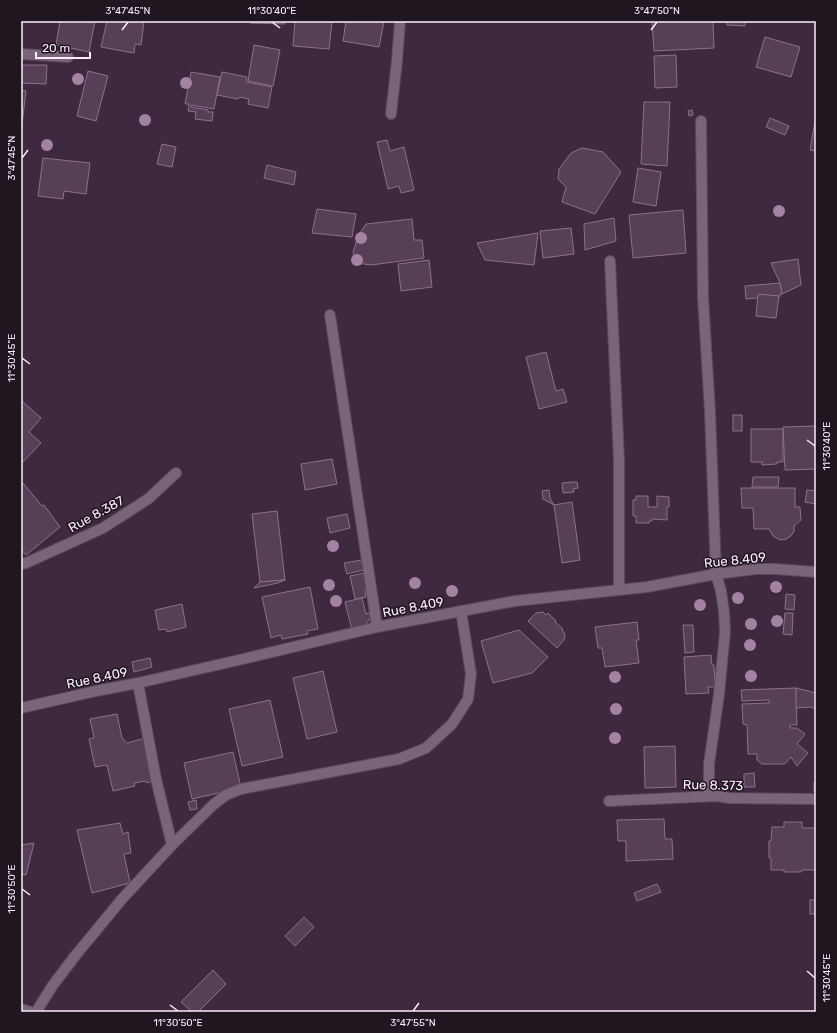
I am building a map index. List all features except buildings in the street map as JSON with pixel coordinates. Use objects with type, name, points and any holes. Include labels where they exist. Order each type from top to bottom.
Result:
[{"type":"street","points":[[391,114],[400,21]]},
{"type":"street","points":[[21,54],[68,58]]},
{"type":"street","points":[[701,121],[703,297],[710,412],[716,574],[721,591],[725,632],[719,694],[709,764],[709,796]]},
{"type":"street","points":[[610,261],[619,460],[619,590]]},
{"type":"street","points":[[330,315],[377,627]]},
{"type":"street","name":"Rue 8.387","points":[[21,564],[103,528],[148,499],[176,473]]},
{"type":"street","name":"Rue 8.409","points":[[21,708],[243,659],[377,627],[515,601],[619,590],[756,569],[816,572]]},
{"type":"street","points":[[36,1012],[53,985],[75,956],[122,899],[172,845],[213,804],[226,795],[241,789],[399,759],[426,748],[452,724],[468,699],[471,674],[461,611]]},
{"type":"street","points":[[138,682],[156,779],[172,845]]},
{"type":"street","name":"Rue 8.373","points":[[609,801],[709,796],[729,798],[816,799]]},
{"type":"street","points":[[21,1009],[31,1012]]}]
